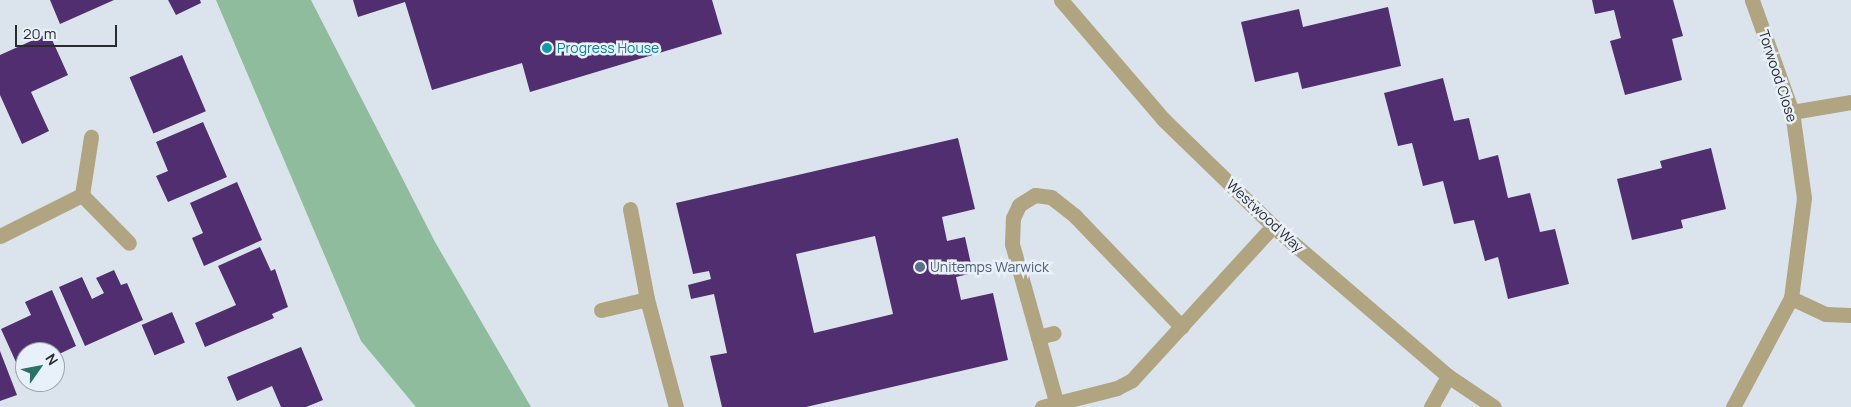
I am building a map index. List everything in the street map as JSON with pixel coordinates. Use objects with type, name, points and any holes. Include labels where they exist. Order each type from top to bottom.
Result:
[{"type":"street","name":"Westwood Way","points":[[1061,0],[1163,119],[1273,226],[1448,376],[1494,407]]},
{"type":"street","name":"Torwood Close","points":[[1732,407],[1791,298],[1804,198],[1792,112],[1752,0]]},
{"type":"street","points":[[1792,112],[1851,102]]},
{"type":"street","points":[[82,195],[91,137]]},
{"type":"street","points":[[0,236],[82,195]]},
{"type":"street","points":[[82,195],[128,243]]},
{"type":"street","points":[[1057,405],[1012,244],[1013,218],[1019,205],[1035,195],[1051,197],[1080,211],[1182,327]]},
{"type":"street","points":[[630,209],[648,298],[676,407]]},
{"type":"street","points":[[1042,407],[1057,405],[1132,380],[1273,226]]},
{"type":"street","points":[[601,310],[648,298]]},
{"type":"street","points":[[1791,298],[1826,314],[1851,315]]},
{"type":"street","points":[[1038,337],[1054,333]]},
{"type":"street","points":[[1431,407],[1448,376]]},
{"type":"green space","points":[[216,0],[311,0],[435,242],[531,407],[416,407],[361,341]]},
{"type":"building","points":[[50,0],[114,0],[60,24]]},
{"type":"building","points":[[168,0],[200,0],[201,3],[176,15]]},
{"type":"building","name":"Progress House","points":[[353,0],[712,0],[722,34],[530,92],[522,63],[432,90],[405,2],[358,17]]},
{"type":"building","points":[[1592,0],[1673,0],[1683,36],[1672,39],[1682,80],[1625,95],[1610,41],[1621,38],[1614,10],[1595,14]]},
{"type":"building","points":[[1388,7],[1401,66],[1302,89],[1298,72],[1255,82],[1241,22],[1299,9],[1303,27]]},
{"type":"building","points":[[49,33],[68,75],[31,92],[49,131],[22,144],[0,95],[0,55]]},
{"type":"building","points":[[182,55],[206,111],[153,133],[130,77]]},
{"type":"building","points":[[1443,78],[1454,121],[1469,118],[1479,160],[1498,155],[1508,198],[1530,193],[1540,232],[1555,229],[1569,284],[1508,299],[1498,257],[1485,261],[1474,220],[1454,224],[1443,181],[1423,186],[1412,143],[1398,146],[1384,93]]},
{"type":"building","points":[[203,122],[227,177],[168,202],[156,176],[168,171],[156,142]]},
{"type":"building","points":[[958,138],[975,209],[942,217],[947,241],[965,237],[973,273],[956,277],[961,300],[993,293],[1008,360],[806,407],[722,407],[710,356],[727,353],[714,294],[691,299],[688,285],[711,279],[709,271],[693,274],[676,203]],"holes":[[[875,236],[893,314],[814,333],[796,254]]]},
{"type":"building","points":[[1711,148],[1726,209],[1681,220],[1683,228],[1632,240],[1617,179],[1662,168],[1660,161]]},
{"type":"building","points":[[237,182],[262,240],[204,266],[192,238],[203,233],[190,203]]},
{"type":"building","points":[[260,247],[271,271],[275,269],[288,307],[272,314],[274,318],[205,347],[195,323],[236,305],[218,266]]},
{"type":"building","points":[[114,270],[121,285],[127,283],[143,320],[85,346],[59,287],[82,277],[92,299],[104,293],[96,278]]},
{"type":"building","points":[[52,290],[76,346],[65,351],[65,342],[15,342],[15,360],[1,329],[31,315],[25,302]]},
{"type":"building","points":[[172,312],[185,342],[155,355],[142,325]]},
{"type":"building","points":[[301,347],[323,400],[306,407],[281,407],[272,386],[237,401],[227,377]]},
{"type":"building","points":[[0,351],[17,395],[0,401]]},
{"type":"place","name":"Progress House","points":[[547,48]]},
{"type":"place","name":"Unitemps Warwick","points":[[920,267]]}]
